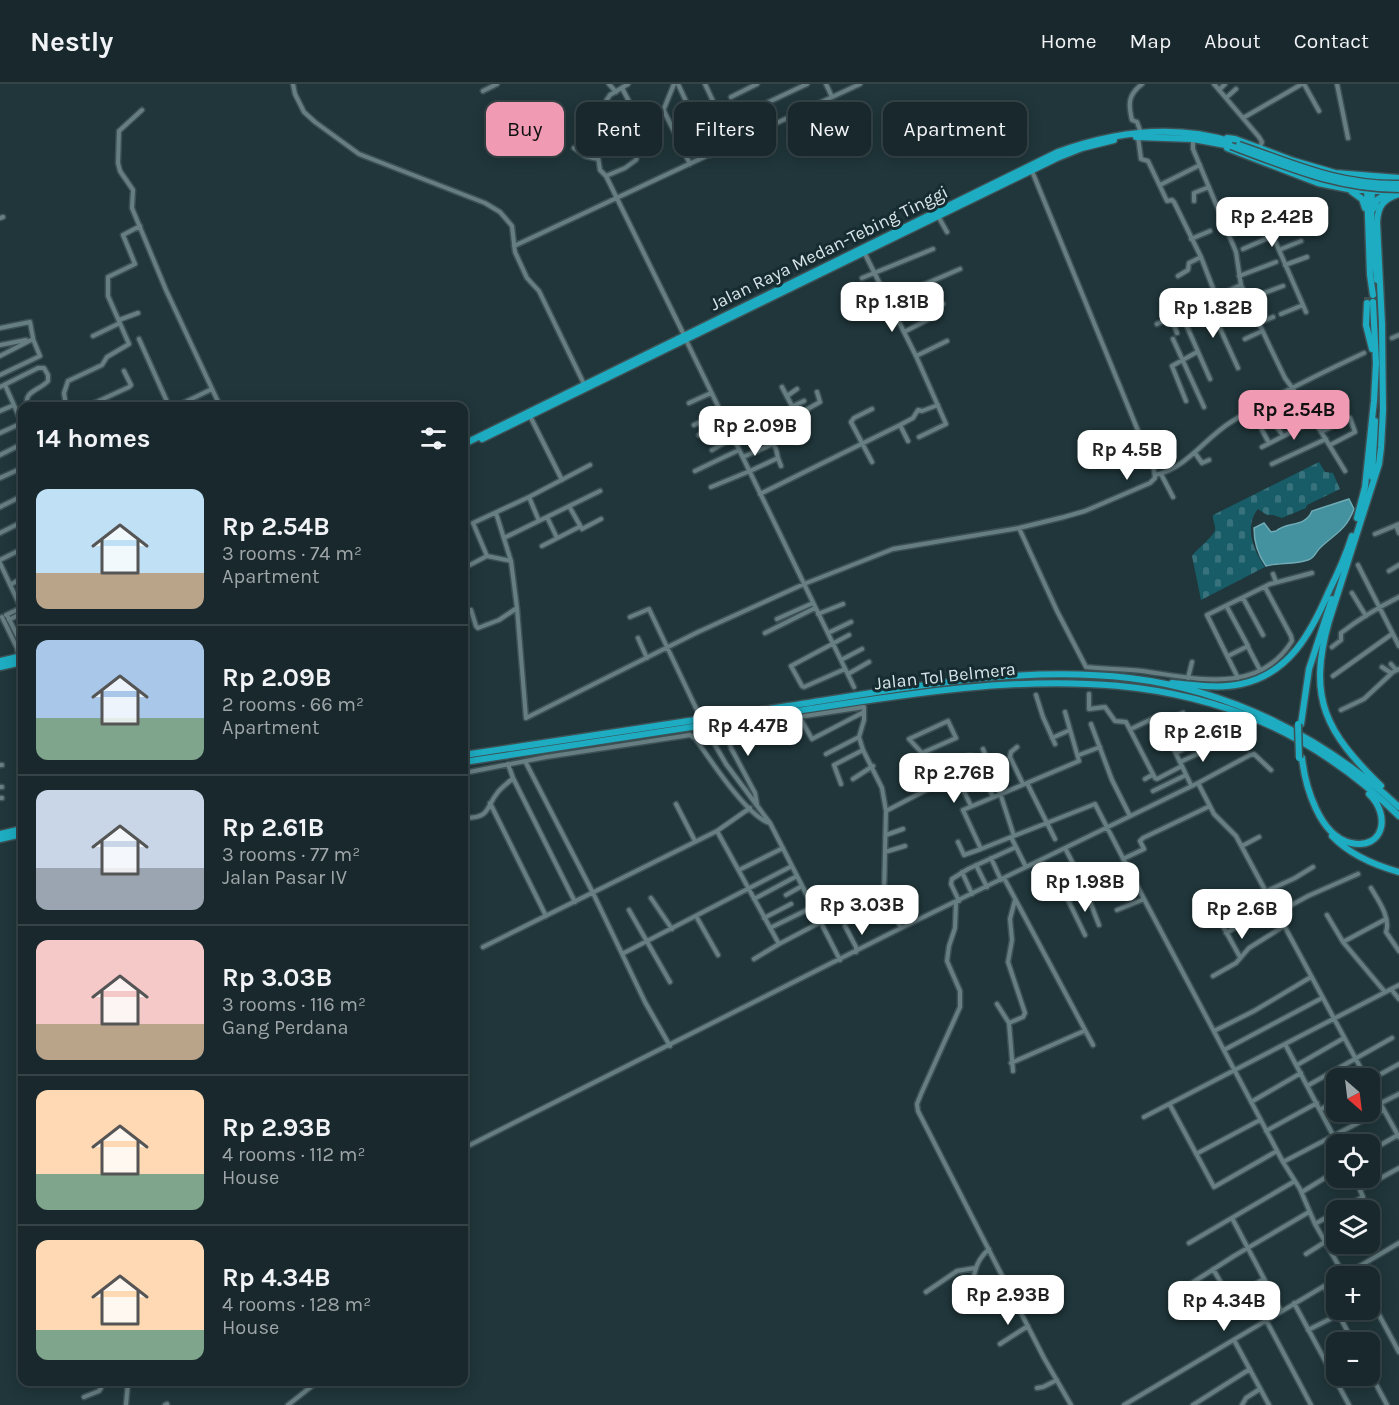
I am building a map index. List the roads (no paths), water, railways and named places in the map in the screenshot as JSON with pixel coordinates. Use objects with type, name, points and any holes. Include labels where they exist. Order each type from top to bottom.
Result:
[{"type":"highway","name":"Jalan Raya Medan-Tebing Tinggi","points":[[685,338],[1052,155],[1086,142],[1176,132],[1219,141]]},
{"type":"highway","name":"Jalan Raya Medan-Tebing Tinggi","points":[[468,444],[1032,170],[1082,148],[1139,135],[1219,141]]},
{"type":"highway","points":[[1219,141],[1235,139],[1327,171],[1371,177],[1399,177]]},
{"type":"highway","points":[[1219,141],[1232,144],[1293,170],[1336,183],[1399,190]]},
{"type":"highway","points":[[1219,141],[1310,180],[1348,189],[1391,192]]},
{"type":"highway","points":[[1371,177],[1399,177]]},
{"type":"highway","points":[[1370,295],[1367,214],[1371,177]]},
{"type":"highway","points":[[1348,189],[1362,199],[1367,214]]},
{"type":"highway","points":[[1371,222],[1377,200],[1399,190]]},
{"type":"highway","points":[[1399,190],[1383,202],[1379,208],[1377,222],[1383,324],[1379,464],[1323,643],[1319,671],[1320,688],[1326,711],[1338,737],[1399,805]]},
{"type":"highway","points":[[1369,191],[1375,271],[1380,290]]},
{"type":"highway","points":[[1370,303],[1376,363],[1365,487],[1346,555],[1303,681],[1299,724],[1306,792],[1317,817],[1336,841],[1358,856],[1399,872]]},
{"type":"highway","name":"Jalan Raya Medan-Tebing Tinggi","points":[[468,444],[530,416],[585,387]]},
{"type":"highway","points":[[1299,724],[1313,652],[1353,546]]},
{"type":"highway","points":[[1130,678],[1224,686],[1247,682],[1269,674],[1291,657],[1310,632],[1346,555]]},
{"type":"highway","points":[[0,661],[18,658]]},
{"type":"highway","points":[[0,667],[18,659]]},
{"type":"highway","name":"Jalan Tol Belmera","points":[[468,754],[974,679],[1030,675],[1085,675],[1130,678],[1202,694],[1245,708],[1326,749],[1399,805]]},
{"type":"highway","name":"Jalan Tol Belmera","points":[[468,761],[895,696],[1001,684],[1057,682],[1112,684],[1156,690],[1221,707],[1276,729],[1345,770],[1373,791],[1399,816]]},
{"type":"highway","points":[[1301,758],[1309,792],[1327,826],[1346,841],[1364,843],[1376,837],[1383,821],[1382,813],[1374,798],[1345,770]]},
{"type":"highway","points":[[0,834],[18,830]]},
{"type":"highway","points":[[0,839],[18,835]]},
{"type":"street","points":[[293,84],[304,112],[359,154],[495,208],[511,223],[514,246],[527,278],[539,291],[585,387]]},
{"type":"street","points":[[483,91],[497,84]]},
{"type":"street","points":[[609,84],[616,92]]},
{"type":"street","points":[[605,102],[610,95],[628,84]]},
{"type":"street","points":[[606,176],[634,163],[640,146],[676,84]]},
{"type":"street","points":[[676,84],[685,102]]},
{"type":"street","points":[[705,84],[714,102]]},
{"type":"street","points":[[731,97],[757,84]]},
{"type":"street","points":[[769,102],[807,84]]},
{"type":"street","points":[[826,84],[832,97]]},
{"type":"street","points":[[776,124],[860,84]]},
{"type":"street","points":[[1142,84],[1128,101],[1132,120],[1137,122],[1141,159],[1148,161],[1167,201],[1172,200],[1201,257],[1216,296]]},
{"type":"street","points":[[1214,84],[1259,137],[1262,142],[1260,147]]},
{"type":"street","points":[[1219,90],[1225,84]]},
{"type":"street","points":[[1243,118],[1303,84],[1319,111]]},
{"type":"street","points":[[1337,84],[1348,138]]},
{"type":"street","points":[[621,88],[629,102]]},
{"type":"street","points":[[1226,98],[1236,89]]},
{"type":"street","points":[[663,109],[690,164]]},
{"type":"street","points":[[142,110],[118,131],[117,163],[133,190],[132,208],[166,290],[218,402]]},
{"type":"street","points":[[1193,139],[1193,149],[1236,252],[1241,285],[1262,331],[1292,388],[1315,420],[1345,471]]},
{"type":"street","points":[[574,148],[588,157],[598,159]]},
{"type":"street","points":[[598,156],[601,172],[606,176],[854,687]]},
{"type":"street","points":[[514,246],[707,156]]},
{"type":"street","points":[[1160,185],[1200,165]]},
{"type":"street","points":[[1032,170],[1155,475]]},
{"type":"street","points":[[1194,201],[1194,193],[1209,187]]},
{"type":"street","points":[[1230,235],[1283,212]]},
{"type":"street","points":[[938,216],[947,232]]},
{"type":"street","points":[[1266,220],[1306,312]]},
{"type":"street","points":[[65,402],[64,393],[68,381],[102,365],[107,357],[129,344],[108,296],[108,277],[135,264],[123,235],[140,226]]},
{"type":"street","points":[[1243,249],[1293,227]]},
{"type":"street","points":[[1191,239],[1210,231]]},
{"type":"street","points":[[1279,250],[1301,241]]},
{"type":"street","points":[[862,278],[933,249]]},
{"type":"street","points":[[864,252],[916,356],[945,424],[919,437]]},
{"type":"street","points":[[1178,276],[1188,270],[1189,263],[1201,257]]},
{"type":"street","points":[[1285,265],[1307,257]]},
{"type":"street","points":[[1239,276],[1276,262]]},
{"type":"street","points":[[872,307],[960,269]]},
{"type":"street","points":[[1157,324],[1241,285]]},
{"type":"street","points":[[904,332],[936,315],[922,286]]},
{"type":"street","points":[[1248,299],[1283,286]]},
{"type":"street","points":[[930,300],[943,304]]},
{"type":"street","points":[[1207,300],[1238,369]]},
{"type":"street","points":[[1281,314],[1303,305]]},
{"type":"street","points":[[93,336],[138,313]]},
{"type":"street","points":[[1181,313],[1209,380]]},
{"type":"street","points":[[1171,317],[1178,333]]},
{"type":"street","points":[[1259,323],[1273,317]]},
{"type":"street","points":[[0,328],[30,322],[40,356],[0,375]]},
{"type":"street","points":[[1245,339],[1262,331]]},
{"type":"street","points":[[1392,338],[1399,335]]},
{"type":"street","points":[[0,345],[33,338]]},
{"type":"street","points":[[0,356],[33,338]]},
{"type":"street","points":[[140,339],[167,402]]},
{"type":"street","points":[[1173,339],[1204,407]]},
{"type":"street","points":[[916,356],[947,341]]},
{"type":"street","points":[[1186,400],[1172,366],[1197,352]]},
{"type":"street","points":[[496,513],[511,561],[526,718],[690,636],[804,584],[893,549],[1019,528],[1085,511],[1150,483],[1155,475],[1161,474],[1195,453],[1227,424],[1292,388],[1364,353]]},
{"type":"street","points":[[0,387],[41,367],[46,371],[48,381],[27,396],[27,402]]},
{"type":"street","points":[[97,402],[129,387],[130,384],[124,371]]},
{"type":"street","points":[[5,385],[18,414]]},
{"type":"street","points":[[781,437],[803,428],[782,387]]},
{"type":"street","points":[[186,402],[212,389]]},
{"type":"street","points":[[787,396],[797,389]]},
{"type":"street","points":[[797,415],[820,402],[817,392]]},
{"type":"street","points":[[689,403],[711,393]]},
{"type":"street","points":[[793,406],[804,401]]},
{"type":"street","points":[[0,411],[14,405]]},
{"type":"street","points":[[760,494],[913,418],[918,411],[938,405]]},
{"type":"street","points":[[1283,436],[1275,424],[1306,407]]},
{"type":"street","points":[[872,409],[851,421],[872,462]]},
{"type":"street","points":[[694,425],[721,412]]},
{"type":"street","points":[[530,416],[562,480]]},
{"type":"street","points":[[712,450],[770,417],[783,441],[797,442]]},
{"type":"street","points":[[1321,432],[1350,418],[1355,432],[1330,445]]},
{"type":"street","points":[[1262,447],[1315,420]]},
{"type":"street","points":[[699,435],[725,421]]},
{"type":"street","points":[[900,424],[908,441]]},
{"type":"street","points":[[0,433],[18,425]]},
{"type":"street","points":[[1262,430],[1269,443]]},
{"type":"street","points":[[1272,464],[1326,439]]},
{"type":"street","points":[[753,441],[758,451]]},
{"type":"street","points":[[743,457],[774,444],[781,466]]},
{"type":"street","points":[[0,455],[18,446]]},
{"type":"street","points":[[695,471],[740,450]]},
{"type":"street","points":[[1195,453],[1202,463],[1209,460]]},
{"type":"street","points":[[711,487],[778,458]]},
{"type":"street","points":[[487,556],[473,523],[590,465]]},
{"type":"street","points":[[0,478],[18,470]]},
{"type":"street","points":[[1161,474],[1173,498]]},
{"type":"street","points":[[504,538],[600,491]]},
{"type":"street","points":[[529,497],[539,521]]},
{"type":"street","points":[[0,507],[18,498]]},
{"type":"street","points":[[569,506],[579,527],[583,530],[601,519]]},
{"type":"street","points":[[547,517],[557,538]]},
{"type":"street","points":[[0,533],[18,524]]},
{"type":"street","points":[[1375,534],[1397,524],[1399,533]]},
{"type":"street","points":[[542,546],[579,527]]},
{"type":"street","points":[[1019,528],[1057,612],[1086,667],[1131,670],[1214,681],[1251,675],[1278,657],[1292,639],[1265,588]]},
{"type":"street","points":[[18,551],[0,561],[18,602]]},
{"type":"street","points":[[468,566],[487,556],[511,561]]},
{"type":"street","points":[[1358,565],[1399,646]]},
{"type":"street","points":[[1389,571],[1399,565]]},
{"type":"street","points":[[1238,678],[1207,615],[1276,582],[1312,573]]},
{"type":"street","points":[[1273,574],[1276,582]]},
{"type":"street","points":[[10,585],[18,580]]},
{"type":"street","points":[[1352,593],[1366,616]]},
{"type":"street","points":[[1332,647],[1341,640],[1341,633],[1399,597]]},
{"type":"street","points":[[1243,598],[1263,635]]},
{"type":"street","points":[[818,614],[843,604]]},
{"type":"street","points":[[777,619],[814,605]]},
{"type":"street","points":[[765,633],[814,605]]},
{"type":"street","points":[[1227,607],[1260,670]]},
{"type":"street","points":[[471,609],[478,628],[499,620],[517,608]]},
{"type":"street","points":[[630,617],[649,609],[711,738],[726,764],[770,823],[840,960]]},
{"type":"street","points":[[3,617],[18,611]]},
{"type":"street","points":[[9,620],[18,613]]},
{"type":"street","points":[[3,617],[9,620],[18,640]]},
{"type":"street","points":[[3,617],[18,642]]},
{"type":"street","points":[[828,633],[851,622]]},
{"type":"street","points":[[1333,676],[1392,634]]},
{"type":"street","points":[[845,669],[804,687],[791,666],[849,635]]},
{"type":"street","points":[[638,638],[647,658]]},
{"type":"street","points":[[1228,656],[1248,647]]},
{"type":"street","points":[[841,660],[862,649]]},
{"type":"street","points":[[848,674],[868,662]]},
{"type":"street","points":[[1188,678],[1192,662]]},
{"type":"street","points":[[1341,710],[1364,699],[1398,669],[1392,664]]},
{"type":"street","points":[[1382,667],[1391,673]]},
{"type":"street","points":[[1089,694],[1088,708],[1106,708],[1115,722],[1126,722],[1152,775],[1157,779],[1217,745]]},
{"type":"street","points":[[1036,695],[1055,744]]},
{"type":"street","points":[[757,804],[755,793],[731,748],[725,728],[864,707],[865,712],[859,737],[882,788],[886,811],[884,893],[901,928]]},
{"type":"street","points":[[800,718],[812,739],[865,712]]},
{"type":"street","points":[[981,849],[963,811],[1079,760],[1065,712]]},
{"type":"street","points":[[1162,723],[1183,713]]},
{"type":"street","points":[[1131,729],[1156,716],[1162,723],[1191,785]]},
{"type":"street","points":[[886,811],[934,786],[935,780],[922,753],[909,739],[948,721],[956,738],[922,753]]},
{"type":"street","points":[[1167,733],[1186,723]]},
{"type":"street","points":[[1091,724],[1112,780],[1130,816]]},
{"type":"street","points":[[1052,738],[1070,730]]},
{"type":"street","points":[[468,772],[690,735],[695,738],[718,772],[750,808],[765,822],[770,823]]},
{"type":"street","points":[[1176,753],[1208,736]]},
{"type":"street","points":[[826,754],[859,737]]},
{"type":"street","points":[[1017,747],[1011,752],[1010,757],[1055,839]]},
{"type":"street","points":[[1079,755],[1100,747]]},
{"type":"street","points":[[983,749],[1000,793],[1016,847],[1026,867]]},
{"type":"street","points":[[841,784],[834,765],[863,750]]},
{"type":"street","points":[[468,1146],[1252,754],[1271,770]]},
{"type":"street","points":[[971,806],[951,764],[967,756],[972,756],[979,765],[993,797]]},
{"type":"street","points":[[525,761],[593,893],[645,1002],[670,1046]]},
{"type":"street","points":[[508,764],[575,902]]},
{"type":"street","points":[[853,779],[873,766]]},
{"type":"street","points":[[1145,779],[1152,775]]},
{"type":"street","points":[[1153,791],[1186,775]]},
{"type":"street","points":[[468,817],[480,817],[489,809],[490,803],[501,789],[513,778]]},
{"type":"street","points":[[1198,783],[1219,820],[1233,831],[1242,846],[1361,1068]]},
{"type":"street","points":[[490,803],[546,916]]},
{"type":"street","points":[[676,804],[695,841]]},
{"type":"street","points":[[958,842],[964,855],[1095,804],[1260,1120],[1302,1192],[1309,1212],[1326,1244],[1306,1254]]},
{"type":"street","points":[[1123,859],[1144,849],[1140,842],[1143,838],[1210,806]]},
{"type":"street","points":[[483,947],[717,831],[750,808]]},
{"type":"street","points":[[886,835],[903,829]]},
{"type":"street","points":[[717,831],[779,944]]},
{"type":"street","points":[[1242,846],[1259,837]]},
{"type":"street","points":[[885,852],[905,846]]},
{"type":"street","points":[[1016,847],[962,872],[951,881],[958,901],[955,928],[947,961],[960,991],[960,1007],[921,1094],[917,1108],[929,1136],[1071,1405]]},
{"type":"street","points":[[739,870],[783,848]]},
{"type":"street","points":[[1065,848],[1099,925]]},
{"type":"street","points":[[991,858],[1093,1045]]},
{"type":"street","points":[[976,865],[987,886]]},
{"type":"street","points":[[622,954],[792,866]]},
{"type":"street","points":[[1265,892],[1313,867]]},
{"type":"street","points":[[962,872],[972,894]]},
{"type":"street","points":[[1277,913],[1308,896],[1358,874]]},
{"type":"street","points":[[754,898],[797,876]]},
{"type":"street","points":[[786,895],[802,886]]},
{"type":"street","points":[[1371,888],[1386,919],[1388,927],[1386,932],[1399,951]]},
{"type":"street","points":[[1085,891],[1068,900],[1085,935]]},
{"type":"street","points":[[651,898],[672,929]]},
{"type":"street","points":[[1008,1023],[1023,1017],[1025,1013],[1008,962],[1012,940],[1010,919],[1015,899]]},
{"type":"street","points":[[1117,910],[1144,899]]},
{"type":"street","points":[[1208,899],[1240,957]]},
{"type":"street","points":[[764,918],[791,904]]},
{"type":"street","points":[[1226,933],[1273,906]]},
{"type":"street","points":[[770,928],[813,907]]},
{"type":"street","points":[[628,910],[648,940],[670,982]]},
{"type":"street","points":[[1327,915],[1343,942],[1385,992]]},
{"type":"street","points":[[696,916],[718,955]]},
{"type":"street","points":[[1343,942],[1386,919]]},
{"type":"street","points":[[754,959],[821,922]]},
{"type":"street","points":[[845,926],[856,947],[856,952]]},
{"type":"street","points":[[1213,976],[1236,963],[1249,948],[1284,926]]},
{"type":"street","points":[[1214,1031],[1254,1011],[1311,977]]},
{"type":"street","points":[[1144,1117],[1399,985]]},
{"type":"street","points":[[1391,989],[1399,999]]},
{"type":"street","points":[[1224,1050],[1322,998]]},
{"type":"street","points":[[997,1004],[1008,1023],[1013,1071]]},
{"type":"street","points":[[1011,1063],[1084,1031]]},
{"type":"street","points":[[1297,1065],[1344,1038]]},
{"type":"street","points":[[1307,1086],[1392,1038]]},
{"type":"street","points":[[1285,1044],[1332,1134]]},
{"type":"street","points":[[1380,1073],[1399,1064]]},
{"type":"street","points":[[1251,1101],[1300,1073]]},
{"type":"street","points":[[1380,1104],[1399,1094]]},
{"type":"street","points":[[1266,1131],[1317,1103]]},
{"type":"street","points":[[1170,1104],[1213,1186],[1216,1187],[1277,1151]]},
{"type":"street","points":[[1320,1110],[1326,1106]]},
{"type":"street","points":[[1380,1106],[1398,1136],[1380,1146]]},
{"type":"street","points":[[1335,1134],[1383,1110]]},
{"type":"street","points":[[1196,1154],[1260,1120]]},
{"type":"street","points":[[1283,1162],[1326,1139]]},
{"type":"street","points":[[1358,1200],[1363,1197],[1361,1189],[1399,1168]]},
{"type":"street","points":[[1302,1192],[1326,1177]]},
{"type":"street","points":[[1189,1243],[1295,1181]]},
{"type":"street","points":[[1192,1283],[1309,1212]]},
{"type":"street","points":[[1232,1218],[1281,1311]]},
{"type":"street","points":[[1315,1224],[1326,1218]]},
{"type":"street","points":[[1360,1266],[1399,1243]]},
{"type":"street","points":[[978,1303],[973,1281],[975,1268],[980,1258],[989,1249]]},
{"type":"street","points":[[926,1292],[957,1271],[975,1268]]},
{"type":"street","points":[[1213,1269],[1220,1281]]},
{"type":"street","points":[[1207,1311],[1264,1279]]},
{"type":"street","points":[[1124,1405],[1294,1303],[1324,1286],[1326,1290]]},
{"type":"street","points":[[1294,1303],[1349,1405]]},
{"type":"street","points":[[1380,1317],[1399,1352]]},
{"type":"street","points":[[1266,1320],[1311,1405]]},
{"type":"street","points":[[1308,1330],[1328,1320]]},
{"type":"street","points":[[1000,1344],[1028,1326]]},
{"type":"street","points":[[1234,1340],[1269,1405]]},
{"type":"street","points":[[1193,1405],[1250,1369]]},
{"type":"street","points":[[1037,1388],[1057,1380]]},
{"type":"street","points":[[84,1397],[99,1391],[100,1386]]},
{"type":"street","points":[[126,1405],[128,1386]]},
{"type":"street","points":[[288,1405],[311,1386]]},
{"type":"street","points":[[1377,1386],[1387,1405]]},
{"type":"street","points":[[1242,1405],[1246,1398],[1260,1389]]},
{"type":"tunnel","points":[[1367,295],[1367,303]]}]
